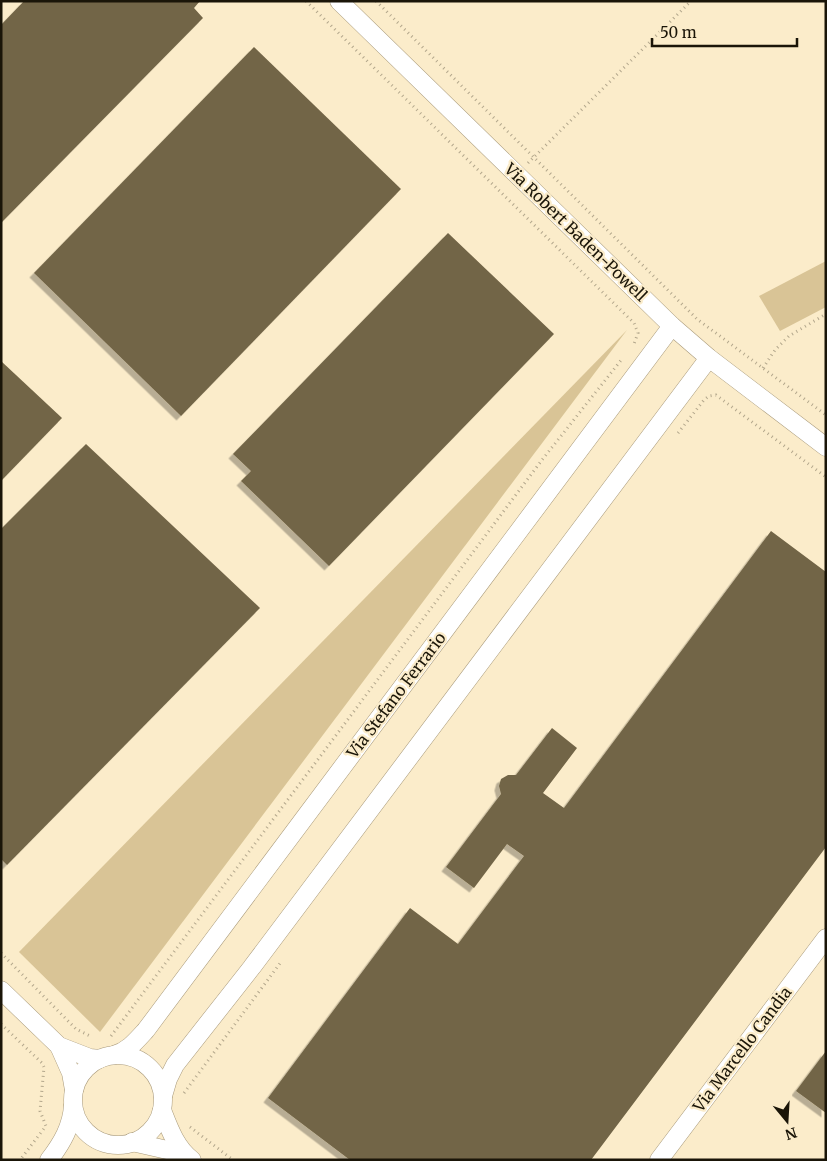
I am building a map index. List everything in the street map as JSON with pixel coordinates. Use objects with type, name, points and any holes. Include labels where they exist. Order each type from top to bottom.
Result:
[{"type":"street","name":"Via Robert Baden-Powell","points":[[339,1],[672,326],[709,358],[826,447]]},
{"type":"street","name":"Via Stefano Ferrario","points":[[107,1057],[124,1052],[146,1030],[672,326]]},
{"type":"street","points":[[107,1160],[127,1144],[148,1134],[157,1123],[171,1072],[181,1057],[264,951],[709,358]]},
{"type":"street","name":"Via Marcello Candia","points":[[659,1160],[826,938]]},
{"type":"street","points":[[1,990],[59,1046],[71,1073],[76,1118],[84,1130],[95,1139],[108,1144],[127,1144],[188,1157]]},
{"type":"street","points":[[59,1046],[90,1058],[128,1056],[147,1066],[160,1083],[162,1103],[171,1133],[188,1157]]},
{"type":"street","points":[[50,1160],[66,1135],[72,1116],[79,1077],[88,1066],[107,1057]]},
{"type":"path","points":[[306,1],[634,323],[638,333],[631,348]]},
{"type":"path","points":[[376,1],[710,331],[826,415]]},
{"type":"path","points":[[517,174],[691,1]]},
{"type":"path","points":[[763,368],[788,336],[826,314]]},
{"type":"path","points":[[110,1038],[536,468],[627,352]]},
{"type":"path","points":[[674,438],[704,400],[709,396],[716,395],[826,477]]},
{"type":"path","points":[[1,953],[76,1029],[97,1040]]},
{"type":"path","points":[[181,1098],[282,961]]},
{"type":"path","points":[[1,1024],[44,1067],[40,1111],[46,1126],[20,1160]]},
{"type":"path","points":[[184,1122],[233,1160]]},
{"type":"shaded area","points":[[826,261],[826,307],[780,331],[759,296]]},
{"type":"shaded area","points":[[627,330],[100,1032],[19,952]]},
{"type":"building","points":[[24,1],[200,1],[194,8],[203,18],[1,223],[1,25]]},
{"type":"building","points":[[254,47],[401,189],[181,416],[34,273]]},
{"type":"building","points":[[448,233],[554,334],[329,566],[241,481],[251,471],[233,454]]},
{"type":"building","points":[[1,361],[62,418],[1,481]]},
{"type":"building","points":[[86,444],[260,608],[7,865],[1,859],[1,529]]},
{"type":"building","points":[[771,531],[826,572],[826,847],[591,1160],[350,1160],[268,1098],[410,908],[458,944],[524,856],[507,844],[474,888],[446,867],[501,794],[499,786],[501,779],[508,775],[516,775],[552,728],[577,748],[543,793],[564,808]]},
{"type":"building","points":[[826,1051],[826,1113],[796,1091]]}]
